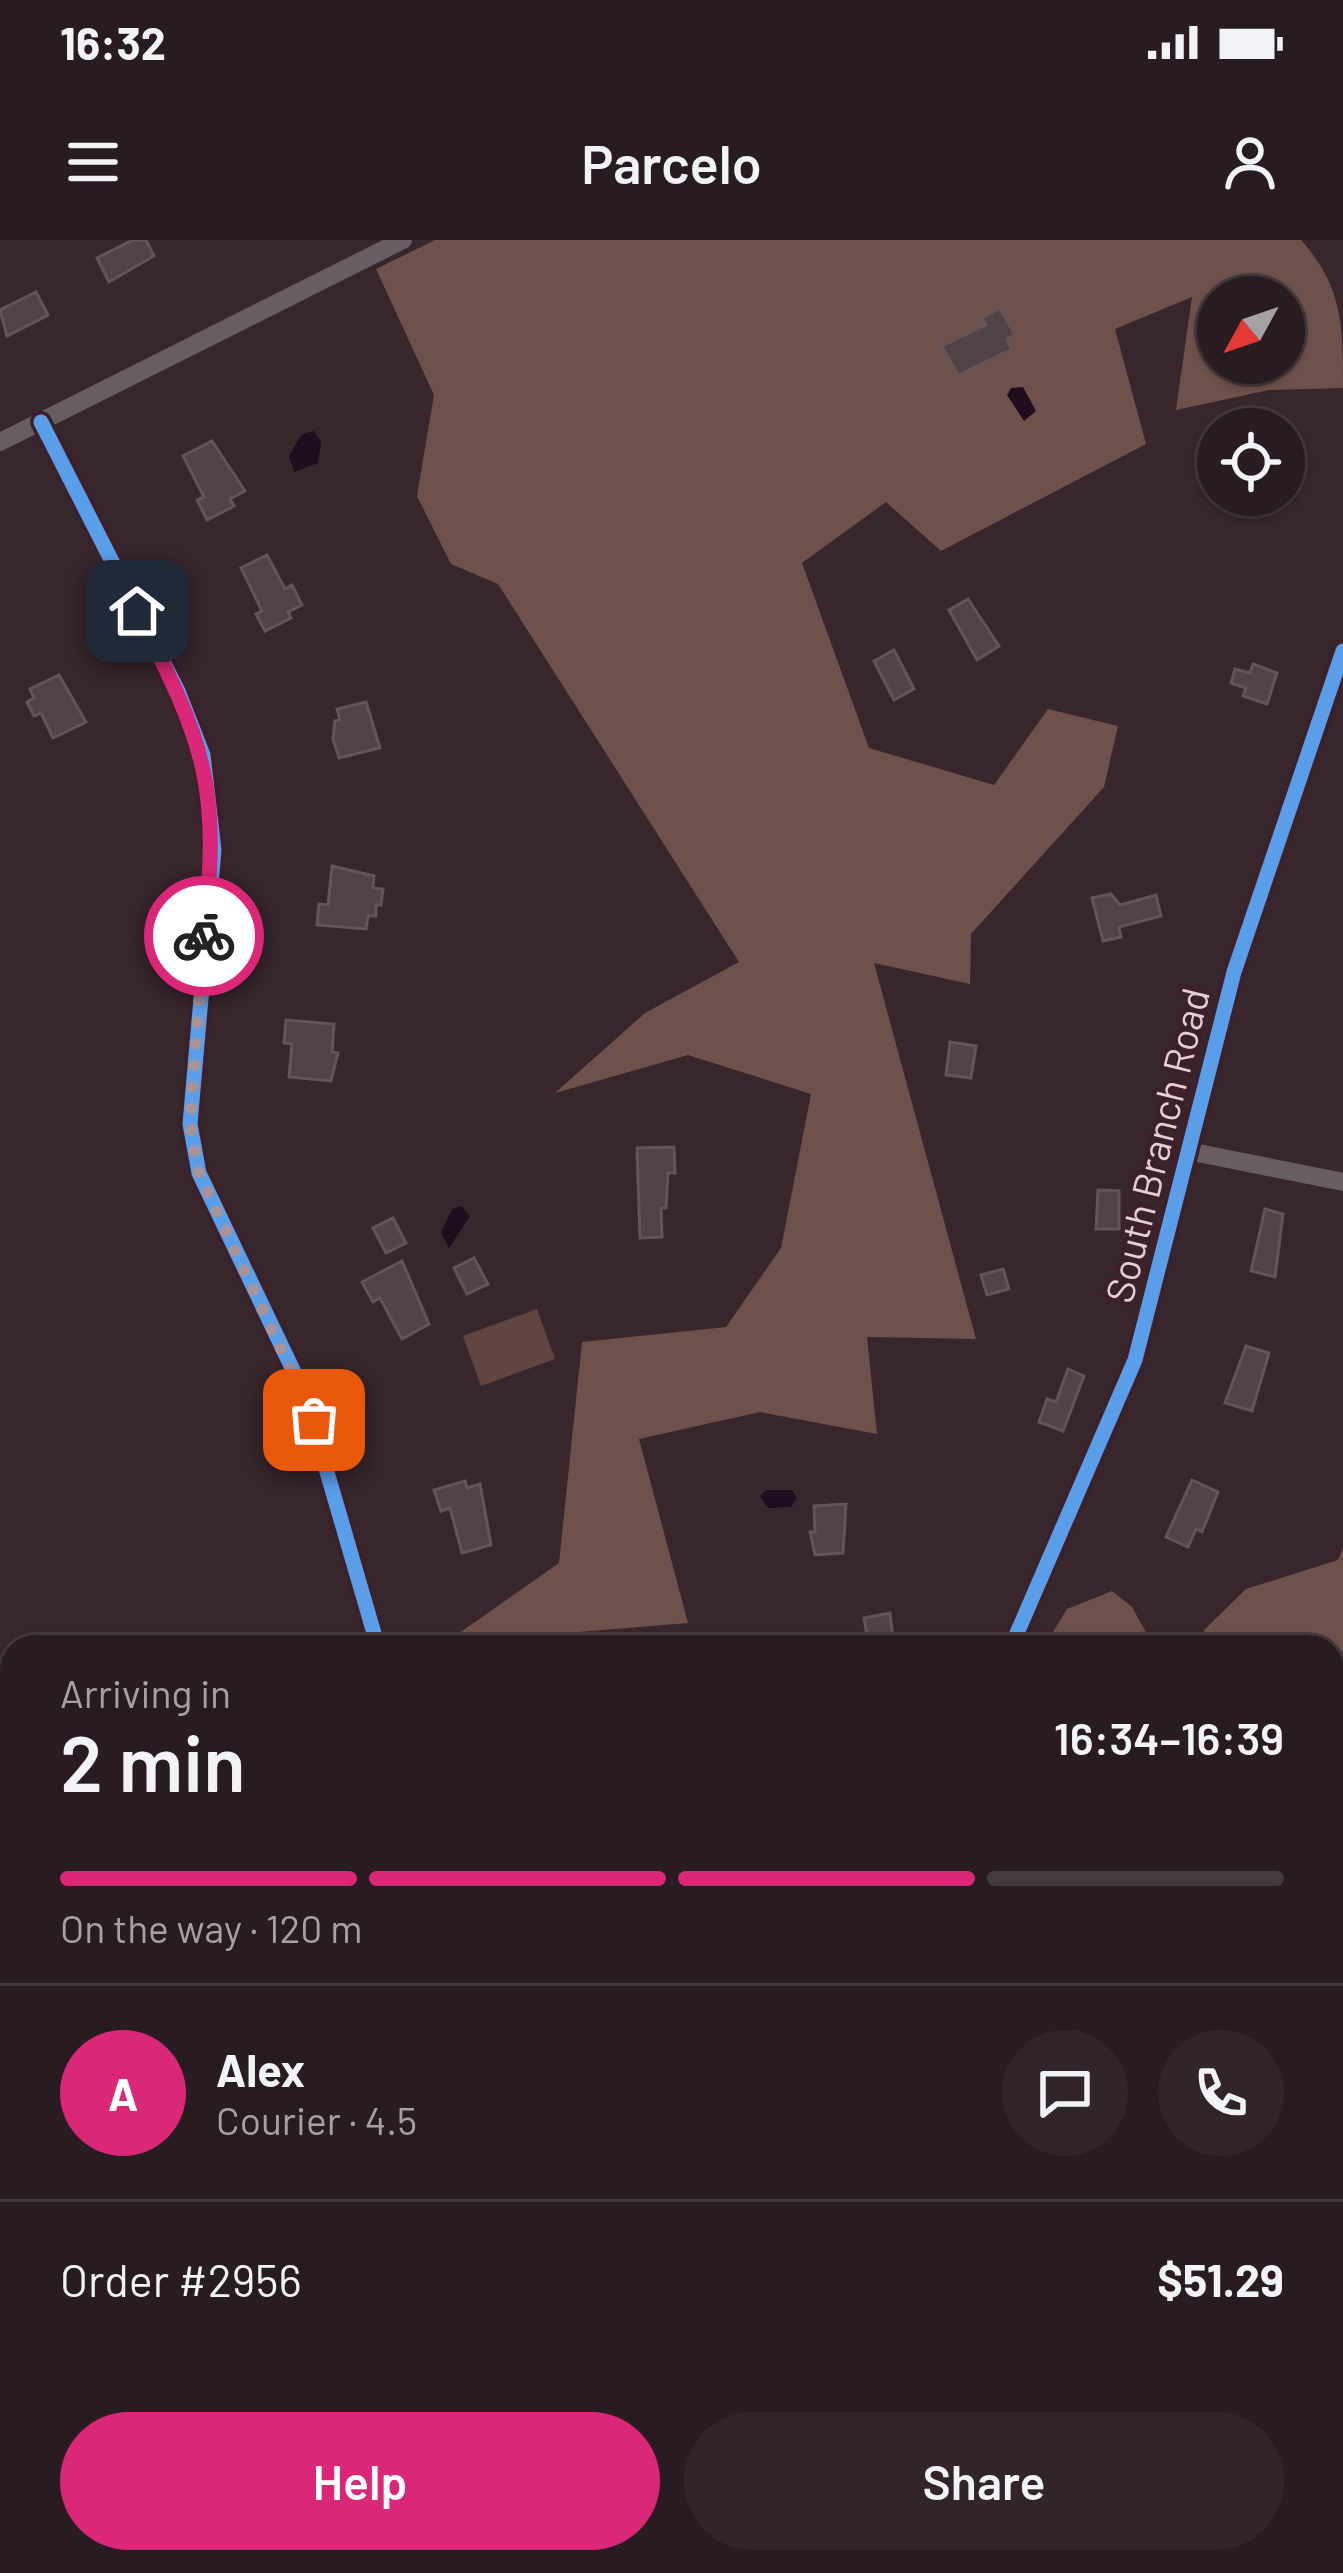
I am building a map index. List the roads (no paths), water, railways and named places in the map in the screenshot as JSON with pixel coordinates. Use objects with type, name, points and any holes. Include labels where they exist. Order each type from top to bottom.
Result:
[{"type":"street","points":[[0,442],[403,240]]},
{"type":"street","points":[[41,422],[178,692],[203,755],[214,850],[191,1100],[199,1173],[304,1393],[374,1635]]},
{"type":"street","name":"South Branch Road","points":[[1016,1635],[1135,1360],[1234,972],[1343,651]]},
{"type":"street","points":[[1188,1150],[1343,1182]]}]
